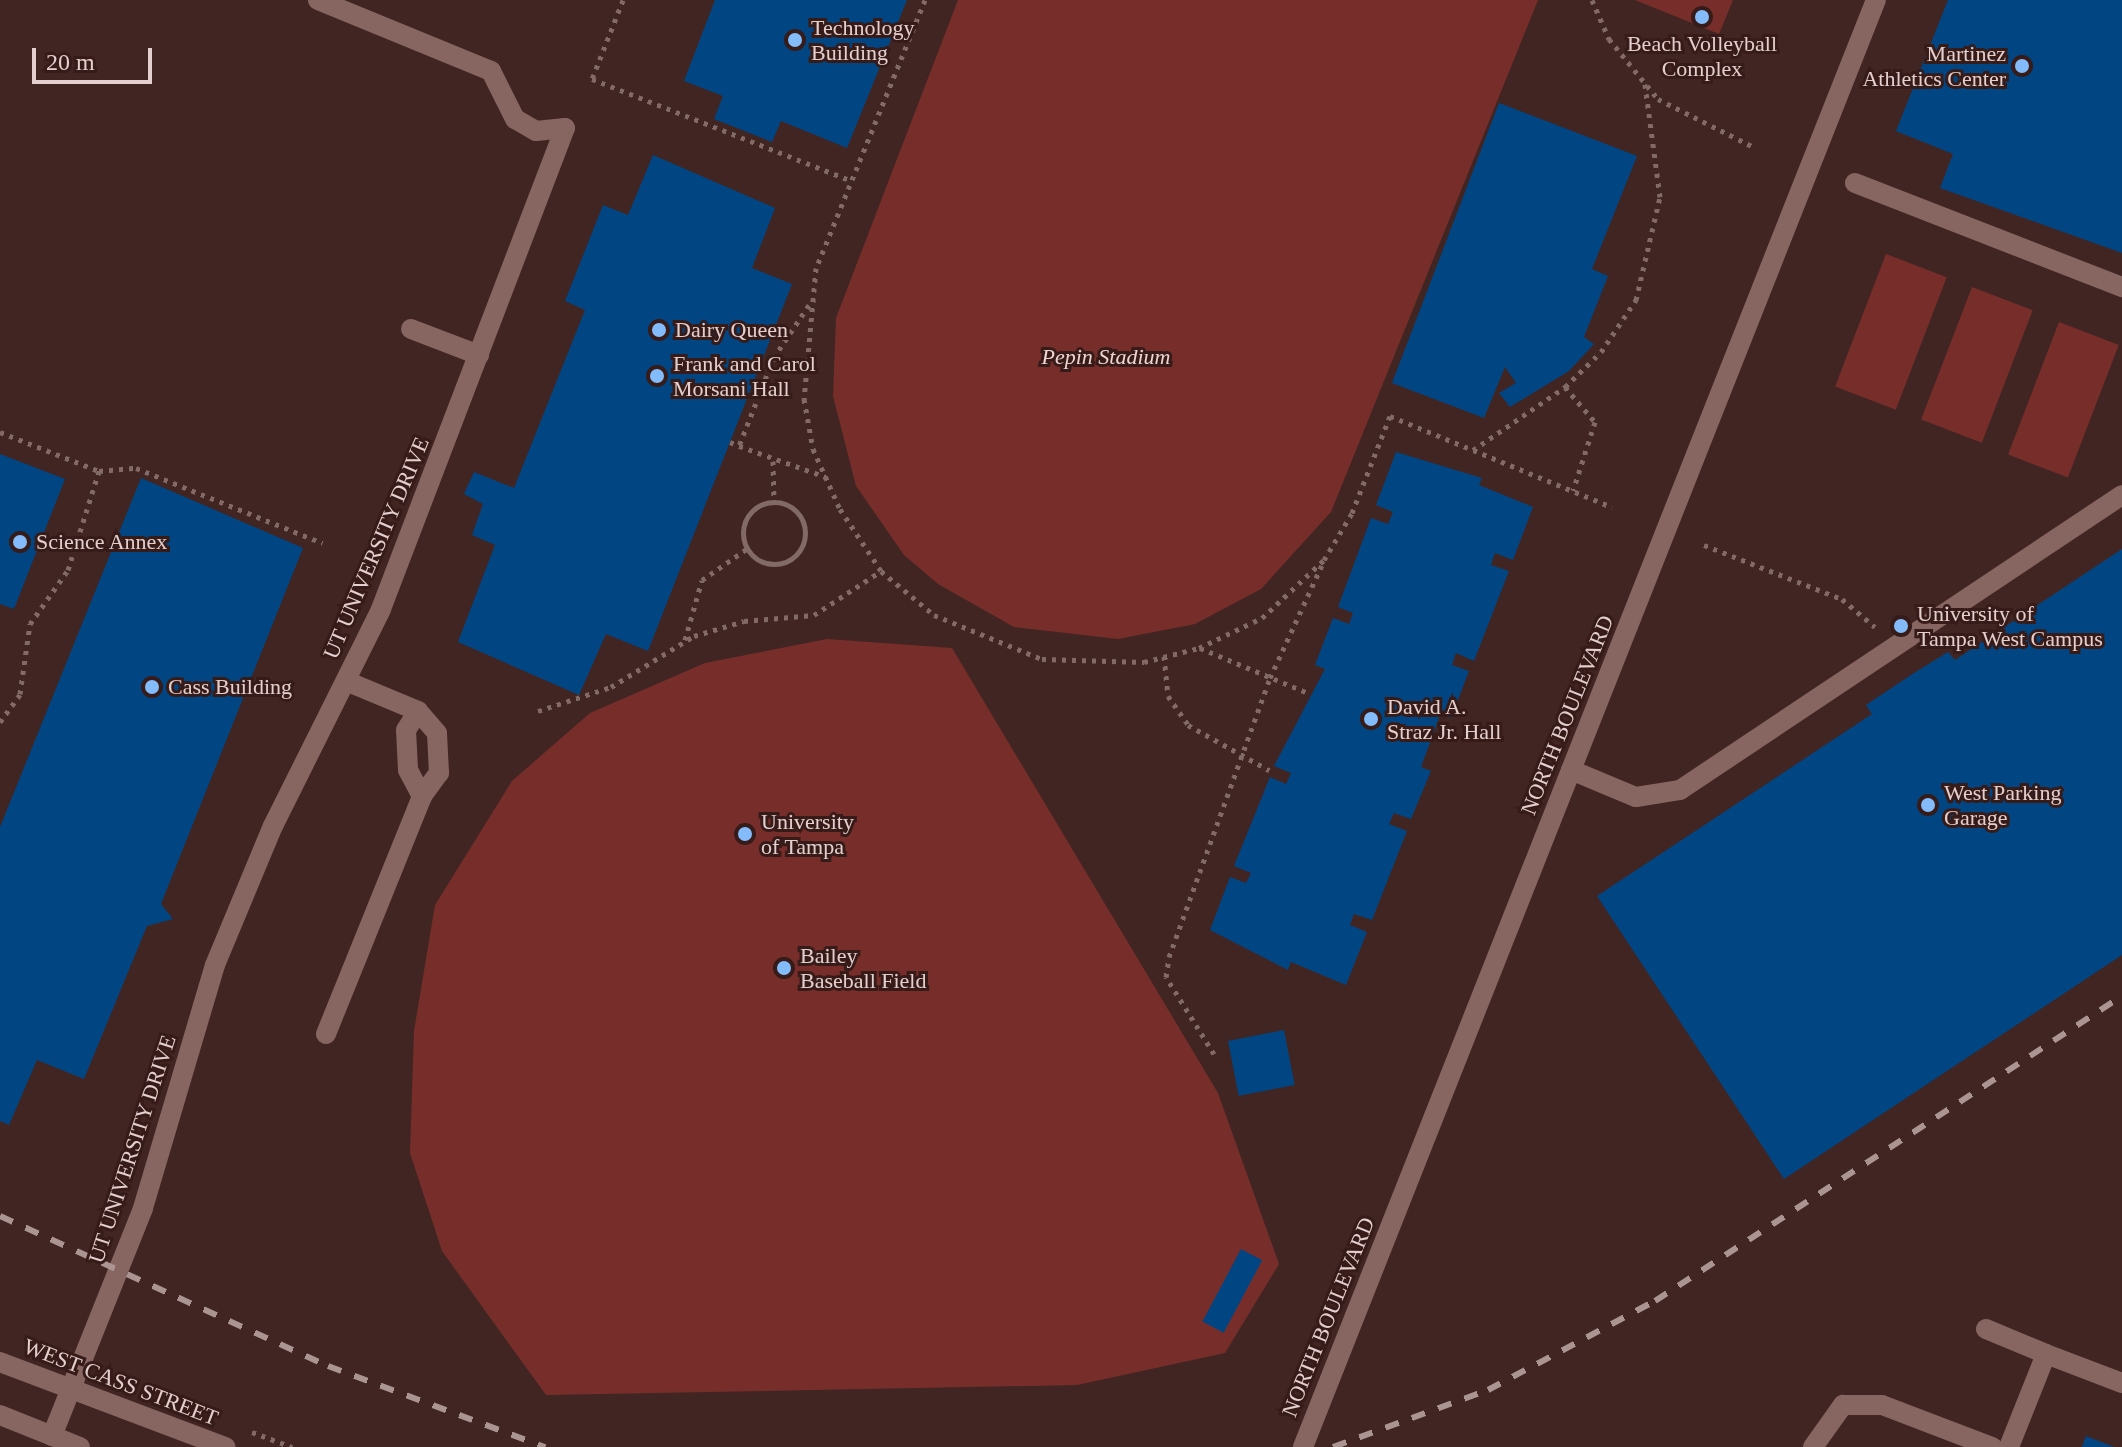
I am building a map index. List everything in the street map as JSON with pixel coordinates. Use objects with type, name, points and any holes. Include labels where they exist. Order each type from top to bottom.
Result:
[{"type":"street","name":"UT UNIVERSITY DRIVE","points":[[52,1436],[143,1208],[215,965],[381,609],[565,128],[536,131],[515,119],[491,71],[318,0]]},
{"type":"street","name":"NORTH BOULEVARD","points":[[1303,1447],[1876,0]]},
{"type":"street","points":[[1855,183],[2122,287]]},
{"type":"street","points":[[411,329],[479,355]]},
{"type":"street","points":[[1571,770],[1659,799],[1717,769],[2122,495]]},
{"type":"street","points":[[326,1034],[422,796],[439,773],[437,733],[418,711],[346,681]]},
{"type":"street","points":[[418,711],[406,730],[408,770],[422,796]]},
{"type":"street","points":[[1986,1329],[2122,1383]]},
{"type":"street","points":[[2009,1447],[2046,1354]]},
{"type":"street","name":"WEST CASS STREET","points":[[0,1362],[225,1447]]},
{"type":"street","points":[[1813,1447],[1843,1405],[1882,1405],[1992,1447]]},
{"type":"street","points":[[0,1415],[80,1447]]},
{"type":"path","points":[[623,0],[592,79],[852,181]]},
{"type":"path","points":[[925,0],[852,181],[810,304],[804,399],[826,477],[881,571],[934,615],[999,646],[1081,663],[1164,656],[1199,648],[1262,618],[1324,560]]},
{"type":"path","points":[[1592,0],[1609,39],[1645,84],[1672,109],[1754,147]]},
{"type":"path","points":[[1473,450],[1565,387],[1620,328],[1653,249],[1660,197],[1645,84]]},
{"type":"path","points":[[739,446],[774,357],[810,304]]},
{"type":"path","points":[[1565,387],[1595,422],[1573,491]]},
{"type":"path","points":[[1214,1054],[1166,977],[1245,761],[1270,678],[1324,560],[1352,513],[1390,416],[1612,507]]},
{"type":"path","points":[[0,432],[99,471],[136,468],[323,543]]},
{"type":"path","points":[[730,442],[773,461],[826,477]]},
{"type":"path","points":[[773,461],[774,502]]},
{"type":"path","points":[[0,722],[20,694],[30,624],[68,570],[99,471]]},
{"type":"path","points":[[774,502],[800,516],[802,545],[779,563],[759,560],[748,548],[748,516],[774,502]]},
{"type":"path","points":[[1704,545],[1842,599],[1894,649]]},
{"type":"path","points":[[685,641],[702,580],[748,548]]},
{"type":"path","points":[[538,711],[611,687],[685,641],[744,621],[814,615],[881,571]]},
{"type":"path","points":[[1199,648],[1308,693]]},
{"type":"path","points":[[1164,656],[1176,710],[1245,761],[1269,770]]},
{"type":"green space","name":"Pepin Stadium","points":[[958,0],[1538,0],[1331,512],[1261,589],[1195,624],[1118,639],[1014,627],[938,584],[904,555],[856,486],[833,396],[836,318]]},
{"type":"green space","name":"Beach Volleyball Complex","points":[[1635,0],[1733,0],[1719,34]]},
{"type":"green space","points":[[1886,254],[1947,277],[1896,410],[1835,387]]},
{"type":"green space","points":[[1972,287],[2033,310],[1982,443],[1921,420]]},
{"type":"green space","points":[[2059,322],[2119,345],[2068,478],[2008,455]]},
{"type":"green space","name":"Bailey Baseball Field","points":[[827,639],[952,648],[1218,1093],[1279,1264],[1225,1353],[1077,1385],[546,1395],[442,1251],[410,1153],[414,1031],[435,905],[512,781],[590,713],[705,663]]},
{"type":"building","name":"Technology Building","points":[[715,0],[907,0],[847,148],[781,121],[772,142],[714,119],[723,96],[684,81]]},
{"type":"building","name":"Martinez Athletics Center","points":[[1948,0],[2122,0],[2122,253],[1940,188],[1953,154],[1896,131]]},
{"type":"building","points":[[1499,103],[1637,156],[1592,269],[1608,276],[1584,337],[1594,344],[1569,371],[1510,407],[1499,393],[1516,383],[1505,367],[1484,418],[1392,383]]},
{"type":"building","name":"Frank and Carol Morsani Hall","points":[[653,155],[775,208],[752,268],[792,284],[648,651],[606,634],[579,695],[458,642],[495,545],[472,535],[483,504],[464,494],[474,472],[514,488],[585,310],[565,301],[603,205],[628,215]]},
{"type":"building","name":"David A. Straz Jr. Hall","points":[[1396,452],[1482,478],[1479,485],[1533,507],[1513,560],[1495,553],[1491,565],[1509,571],[1474,661],[1456,653],[1452,665],[1469,671],[1451,718],[1440,715],[1421,767],[1431,771],[1411,819],[1394,813],[1389,824],[1407,831],[1372,920],[1354,914],[1350,925],[1367,932],[1346,985],[1291,962],[1288,970],[1210,930],[1230,877],[1246,883],[1251,873],[1234,866],[1270,777],[1286,784],[1291,773],[1274,766],[1325,669],[1315,665],[1333,618],[1349,624],[1353,613],[1338,607],[1371,518],[1388,524],[1393,512],[1376,505]]},
{"type":"building","name":"Science Annex","points":[[0,454],[65,479],[14,609],[0,604]]},
{"type":"building","name":"Cass Building","points":[[141,478],[303,548],[161,904],[173,919],[147,926],[84,1079],[37,1060],[9,1125],[0,1121],[0,827]]},
{"type":"building","name":"West Parking Garage","points":[[2122,549],[2122,955],[1784,1179],[1597,896],[1872,714],[1866,705],[1914,673],[1948,652],[1955,660]]},
{"type":"building","points":[[1284,1030],[1295,1085],[1239,1096],[1228,1041]]},
{"type":"building","points":[[1241,1249],[1262,1260],[1224,1333],[1203,1321]]},
{"type":"building","points":[[2086,1436],[2114,1447],[2082,1447]]},
{"type":"railway","points":[[1333,1447],[1488,1390],[1655,1301],[2122,996]]},
{"type":"railway","points":[[0,1216],[328,1366],[545,1447]]},
{"type":"place","name":"Beach Volleyball Complex","points":[[1702,17]]},
{"type":"place","name":"Technology Building","points":[[795,40]]},
{"type":"place","name":"Martinez Athletics Center","points":[[2022,66]]},
{"type":"place","name":"Dairy Queen","points":[[659,330]]},
{"type":"place","name":"Frank and Carol Morsani Hall","points":[[657,376]]},
{"type":"place","name":"Science Annex","points":[[20,542]]},
{"type":"place","name":"University of Tampa West Campus","points":[[1901,626]]},
{"type":"place","name":"Cass Building","points":[[152,687]]},
{"type":"place","name":"David A. Straz Jr. Hall","points":[[1371,719]]},
{"type":"place","name":"West Parking Garage","points":[[1928,805]]},
{"type":"place","name":"University of Tampa","points":[[745,834]]},
{"type":"place","name":"Bailey Baseball Field","points":[[784,968]]}]
